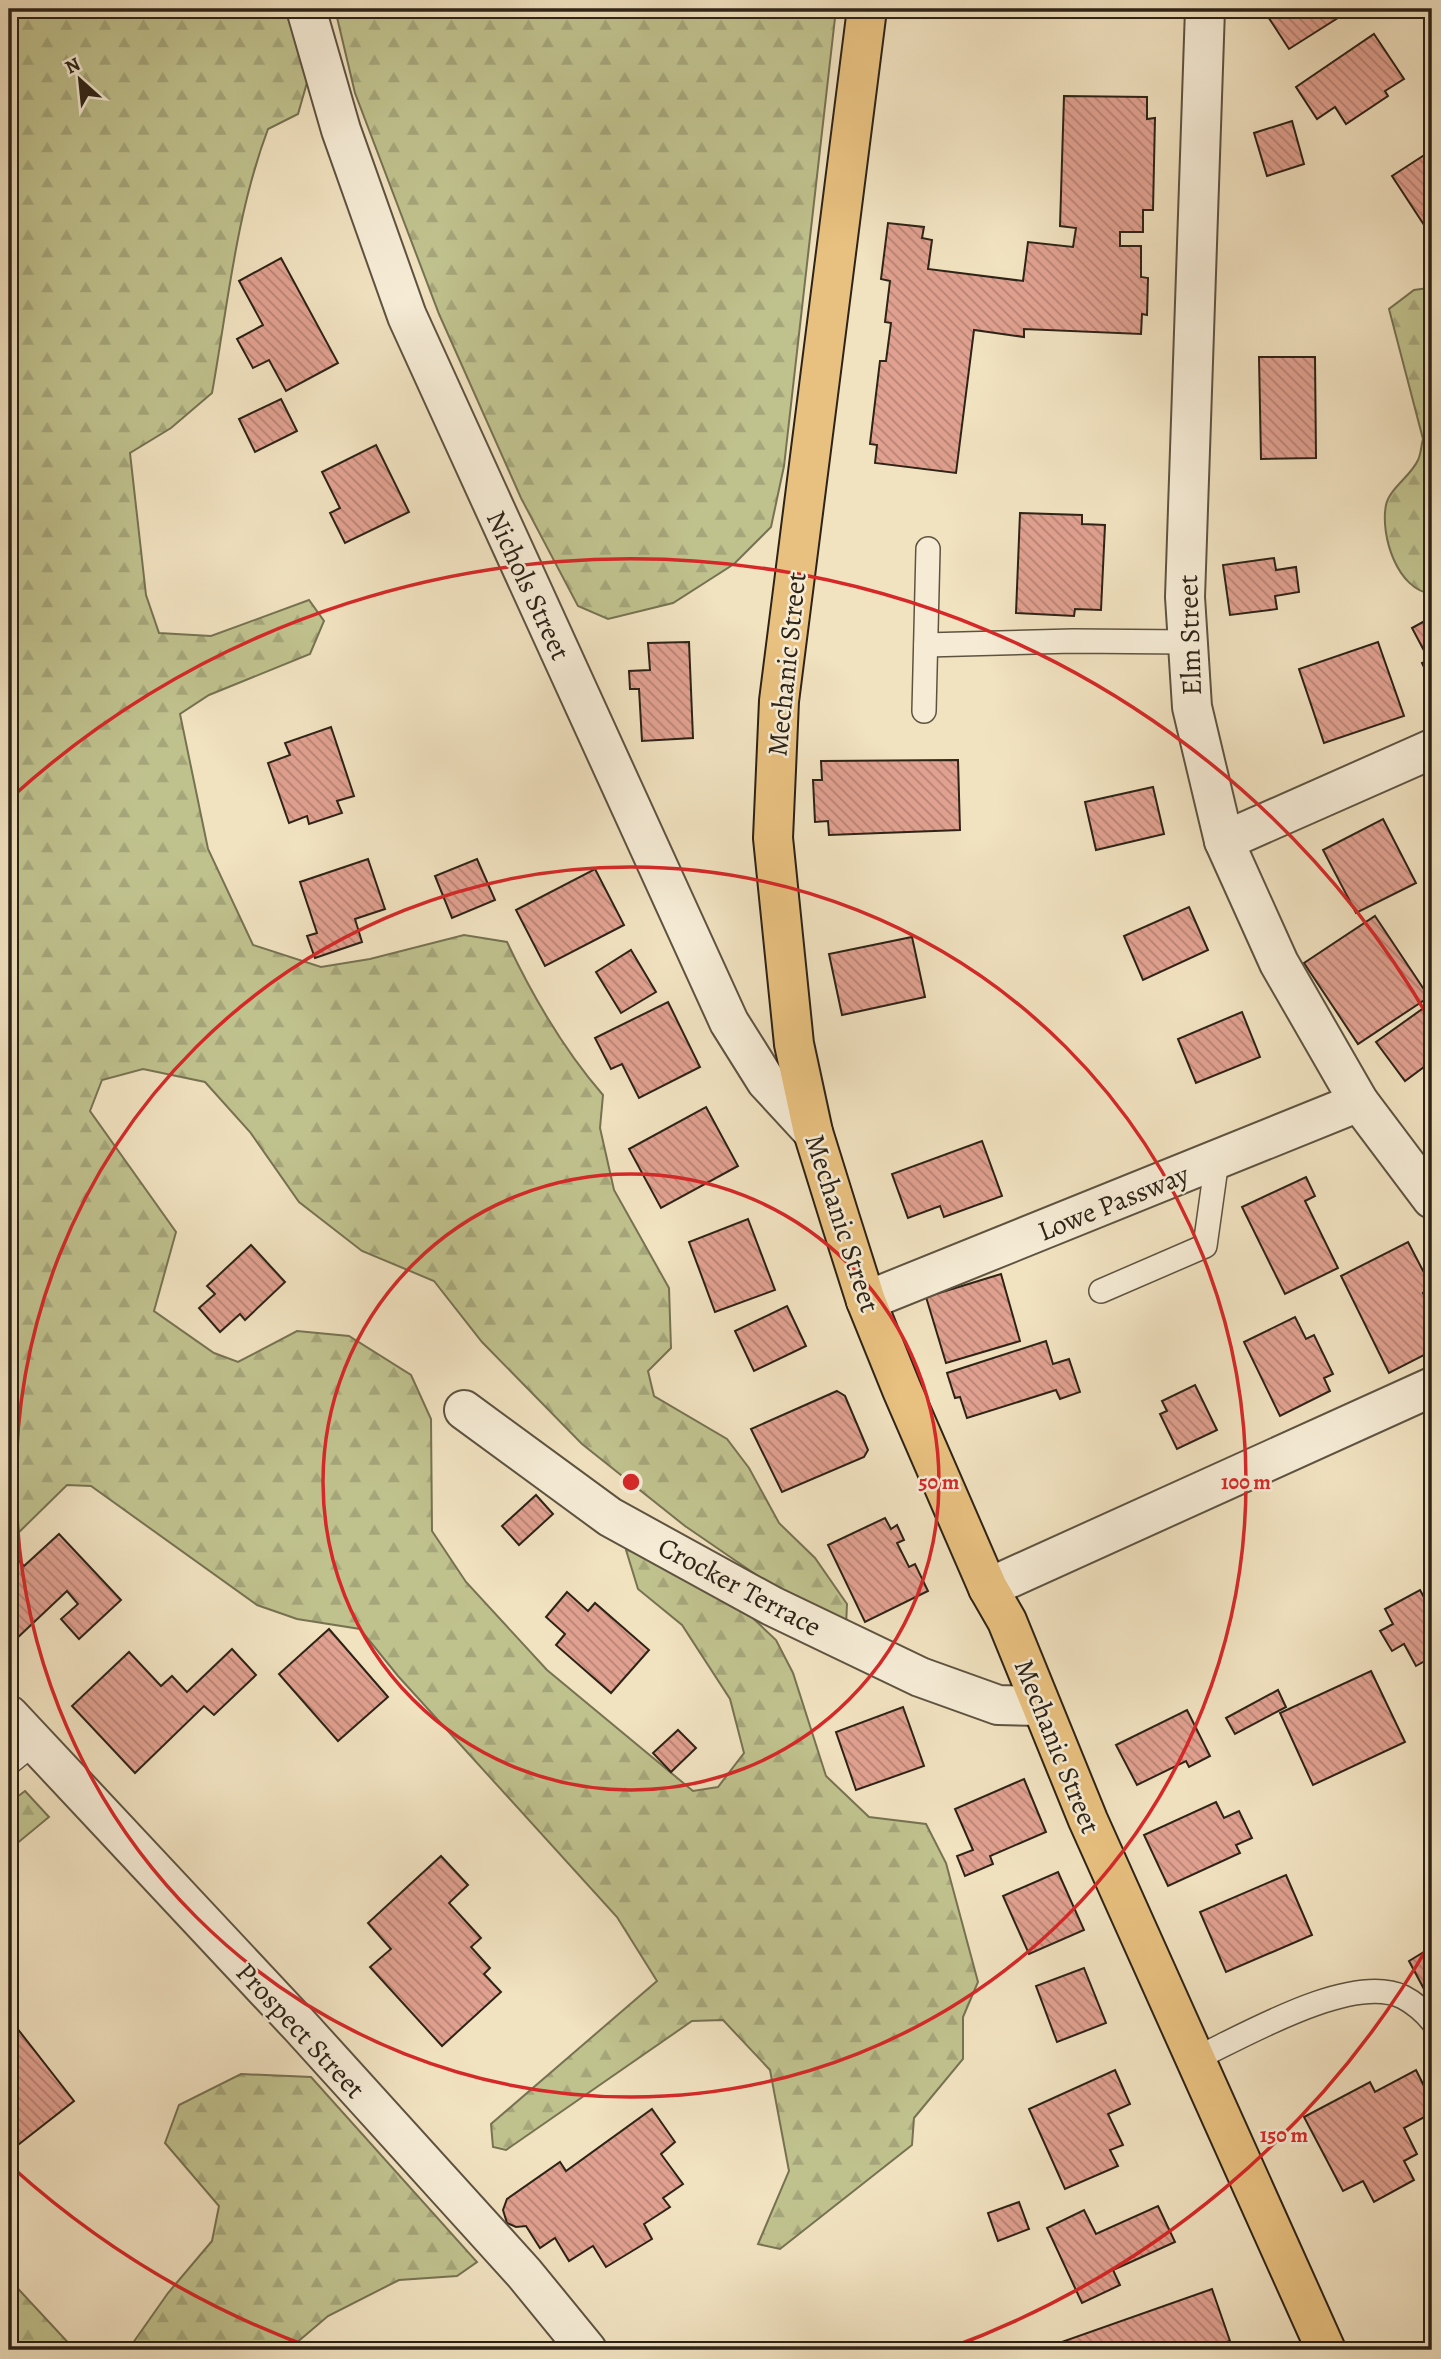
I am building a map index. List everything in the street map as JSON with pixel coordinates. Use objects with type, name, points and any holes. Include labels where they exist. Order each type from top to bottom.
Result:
[{"type":"main road","name":"Mechanic Street","points":[[867,9],[782,674],[775,763],[773,838],[781,941],[794,1044],[813,1132],[866,1301],[988,1588],[1007,1621],[1088,1820],[1326,2350]]},
{"type":"street","name":"Nichols Street","points":[[306,9],[367,208],[407,316],[460,435],[729,1022],[766,1081],[813,1132]]},
{"type":"street","name":"Elm Street","points":[[1205,9],[1185,597],[1192,707],[1224,841],[1279,963],[1359,1101],[1432,1199]]},
{"type":"street","points":[[1224,841],[1432,749]]},
{"type":"street","name":"Lowe Passway","points":[[866,1301],[1359,1101]]},
{"type":"street","points":[[988,1588],[1432,1387]]},
{"type":"street","name":"Crocker Terrace","points":[[464,1410],[610,1517],[772,1606],[920,1677],[998,1705],[1041,1706]]},
{"type":"street","name":"Prospect Street","points":[[17,1740],[524,2273],[587,2350]]},
{"type":"lane","points":[[924,711],[928,549]]},
{"type":"lane","points":[[926,645],[1073,641],[1187,642]]},
{"type":"lane","points":[[1101,1291],[1205,1247],[1217,1160]]},
{"type":"lane","points":[[1195,2059],[1312,2003],[1343,1996],[1377,1992],[1402,1996],[1432,2021]]},
{"type":"green space","points":[[9,9],[286,9],[308,79],[298,114],[268,129],[257,161],[240,226],[212,393],[171,428],[130,453],[146,595],[159,633],[211,636],[309,600],[324,621],[310,654],[209,695],[180,714],[208,849],[253,945],[321,967],[370,959],[464,935],[507,942],[550,1022],[603,1095],[600,1128],[614,1190],[669,1288],[671,1348],[648,1371],[654,1396],[727,1439],[749,1468],[779,1523],[815,1558],[847,1604],[846,1626],[809,1611],[685,1526],[582,1444],[482,1342],[434,1281],[362,1251],[299,1202],[250,1132],[205,1082],[143,1069],[102,1080],[90,1111],[176,1232],[154,1311],[214,1353],[238,1362],[297,1331],[349,1336],[411,1375],[431,1419],[432,1531],[466,1582],[547,1670],[693,1791],[718,1787],[744,1753],[730,1699],[682,1625],[638,1589],[626,1550],[636,1543],[721,1588],[776,1640],[793,1673],[826,1776],[869,1817],[926,1824],[946,1863],[978,1982],[963,2017],[963,2059],[914,2118],[912,2145],[780,2249],[758,2244],[789,2171],[770,2070],[723,2020],[692,2021],[506,2150],[493,2147],[491,2124],[657,1981],[617,1917],[398,1676],[360,1629],[297,1619],[257,1605],[91,1486],[67,1485],[9,1542]]},
{"type":"green space","points":[[335,9],[836,9],[784,466],[771,527],[734,564],[673,603],[608,619],[578,606],[521,498],[439,314],[355,93]]},
{"type":"green space","points":[[1428,288],[1432,294],[1432,594],[1409,583],[1400,572],[1389,545],[1385,517],[1388,499],[1415,466],[1423,439],[1389,309],[1414,290]]},
{"type":"green space","points":[[25,1791],[49,1817],[9,1850],[9,1803]]},
{"type":"green space","points":[[241,2074],[311,2077],[477,2262],[457,2276],[399,2280],[328,2316],[288,2350],[128,2350],[168,2293],[212,2241],[219,2206],[165,2143],[179,2105]]},
{"type":"green space","points":[[9,2279],[75,2350],[9,2350]]},
{"type":"building","points":[[914,9],[993,9],[992,17]]},
{"type":"building","points":[[1263,9],[1352,9],[1289,49]]},
{"type":"building","points":[[1374,34],[1404,79],[1385,91],[1388,96],[1346,124],[1335,107],[1317,119],[1296,87]]},
{"type":"building","points":[[1064,96],[1147,97],[1147,119],[1155,118],[1153,210],[1143,210],[1143,232],[1120,232],[1120,246],[1141,246],[1141,277],[1148,278],[1147,315],[1142,314],[1141,334],[1024,329],[1024,337],[974,330],[956,473],[875,463],[877,445],[870,444],[880,361],[886,361],[891,323],[885,322],[890,281],[881,279],[888,223],[924,227],[922,238],[932,240],[928,269],[1023,281],[1028,242],[1073,247],[1076,228],[1060,226]]},
{"type":"building","points":[[1292,121],[1304,164],[1267,176],[1254,133]]},
{"type":"building","points":[[1432,150],[1432,229],[1428,231],[1392,176]]},
{"type":"building","points":[[281,258],[338,363],[286,391],[269,360],[253,368],[237,339],[263,325],[239,281]]},
{"type":"building","points":[[1259,357],[1315,357],[1316,458],[1261,459]]},
{"type":"building","points":[[281,399],[297,431],[255,452],[239,419]]},
{"type":"building","points":[[376,445],[409,512],[345,543],[330,513],[340,508],[322,472]]},
{"type":"building","points":[[1020,513],[1082,515],[1082,524],[1105,525],[1101,610],[1075,609],[1074,616],[1016,613]]},
{"type":"building","points":[[1274,558],[1276,570],[1296,567],[1299,592],[1275,596],[1277,609],[1230,615],[1223,565]]},
{"type":"building","points":[[1432,617],[1432,684],[1422,663],[1429,660],[1412,628]]},
{"type":"building","points":[[689,642],[693,738],[642,741],[639,689],[630,689],[629,671],[650,670],[648,643]]},
{"type":"building","points":[[1378,642],[1404,716],[1324,743],[1299,669]]},
{"type":"building","points":[[331,727],[354,796],[337,801],[342,813],[309,824],[307,816],[289,823],[268,763],[290,755],[285,743]]},
{"type":"building","points":[[958,760],[960,830],[829,835],[828,821],[815,822],[813,780],[822,780],[821,761]]},
{"type":"building","points":[[1153,787],[1164,834],[1096,850],[1085,802]]},
{"type":"building","points":[[1383,819],[1416,883],[1356,913],[1323,850]]},
{"type":"building","points":[[368,859],[385,909],[355,919],[362,942],[315,958],[307,936],[317,933],[300,882]]},
{"type":"building","points":[[477,859],[495,900],[452,918],[435,876]]},
{"type":"building","points":[[595,869],[624,925],[545,966],[516,910]]},
{"type":"building","points":[[1189,907],[1208,950],[1143,980],[1124,936]]},
{"type":"building","points":[[1375,916],[1429,997],[1358,1044],[1304,963]]},
{"type":"building","points":[[912,937],[925,997],[842,1015],[829,954]]},
{"type":"building","points":[[631,950],[656,992],[621,1013],[596,972]]},
{"type":"building","points":[[668,1002],[700,1067],[639,1098],[622,1064],[611,1069],[595,1038]]},
{"type":"building","points":[[1432,1002],[1432,1061],[1405,1081],[1376,1042]]},
{"type":"building","points":[[1242,1012],[1260,1057],[1196,1083],[1178,1039]]},
{"type":"building","points":[[706,1107],[738,1166],[661,1208],[629,1149]]},
{"type":"building","points":[[982,1141],[1002,1196],[944,1217],[940,1206],[908,1218],[892,1174]]},
{"type":"building","points":[[1306,1177],[1315,1196],[1305,1201],[1338,1268],[1285,1294],[1242,1207]]},
{"type":"building","points":[[748,1219],[775,1290],[715,1312],[689,1242]]},
{"type":"building","points":[[1408,1242],[1432,1288],[1423,1293],[1432,1311],[1432,1351],[1389,1373],[1341,1276]]},
{"type":"building","points":[[251,1245],[285,1282],[245,1320],[240,1314],[220,1332],[199,1308],[215,1294],[207,1286]]},
{"type":"building","points":[[1001,1274],[1020,1341],[946,1363],[926,1297]]},
{"type":"building","points":[[787,1306],[806,1346],[754,1371],[735,1331]]},
{"type":"building","points":[[1295,1317],[1306,1339],[1314,1335],[1333,1374],[1324,1378],[1330,1391],[1280,1416],[1244,1342]]},
{"type":"building","points":[[1046,1341],[1053,1364],[1069,1359],[1080,1392],[1060,1399],[1056,1390],[967,1418],[960,1397],[955,1398],[947,1373]]},
{"type":"building","points":[[1195,1385],[1217,1430],[1177,1449],[1160,1414],[1167,1411],[1162,1401]]},
{"type":"building","points":[[837,1391],[845,1396],[868,1450],[864,1457],[782,1492],[751,1429]]},
{"type":"building","points":[[536,1495],[553,1514],[519,1545],[502,1526]]},
{"type":"building","points":[[885,1518],[891,1529],[897,1525],[904,1540],[897,1543],[909,1567],[915,1564],[928,1591],[865,1622],[828,1545]]},
{"type":"building","points":[[59,1534],[121,1600],[79,1639],[61,1619],[78,1604],[67,1591],[14,1641],[9,1635],[9,1556],[12,1553],[24,1566]]},
{"type":"building","points":[[1420,1590],[1432,1612],[1432,1657],[1416,1666],[1404,1644],[1392,1651],[1380,1631],[1393,1624],[1385,1609]]},
{"type":"building","points":[[567,1592],[588,1611],[595,1603],[649,1650],[611,1693],[556,1645],[565,1634],[546,1617]]},
{"type":"building","points":[[329,1629],[388,1697],[338,1741],[279,1674]]},
{"type":"building","points":[[232,1649],[256,1675],[214,1715],[204,1706],[135,1773],[72,1706],[129,1652],[161,1686],[172,1676],[187,1692]]},
{"type":"building","points":[[1371,1671],[1405,1742],[1313,1785],[1280,1713]]},
{"type":"building","points":[[1278,1690],[1286,1707],[1235,1734],[1226,1718]]},
{"type":"building","points":[[903,1707],[924,1766],[856,1790],[836,1732]]},
{"type":"building","points":[[1187,1710],[1210,1756],[1189,1767],[1186,1761],[1137,1785],[1116,1745]]},
{"type":"building","points":[[678,1730],[696,1748],[671,1772],[653,1753]]},
{"type":"building","points":[[1024,1779],[1046,1832],[990,1856],[993,1864],[965,1876],[957,1856],[973,1850],[955,1809]]},
{"type":"building","points":[[1216,1802],[1224,1818],[1239,1811],[1252,1838],[1236,1845],[1240,1853],[1168,1886],[1144,1835]]},
{"type":"building","points":[[441,1856],[468,1885],[449,1903],[481,1938],[471,1947],[490,1968],[484,1974],[501,1992],[442,2046],[370,1967],[391,1949],[368,1923]]},
{"type":"building","points":[[1058,1872],[1084,1930],[1029,1954],[1003,1896]]},
{"type":"building","points":[[1286,1875],[1312,1935],[1226,1972],[1200,1912]]},
{"type":"building","points":[[1432,1947],[1432,2004],[1409,1961]]},
{"type":"building","points":[[1084,1968],[1106,2023],[1057,2042],[1036,1986]]},
{"type":"building","points":[[13,2023],[74,2101],[9,2152],[9,2026]]},
{"type":"building","points":[[1115,2070],[1130,2104],[1108,2114],[1123,2145],[1110,2150],[1118,2166],[1065,2189],[1029,2109]]},
{"type":"building","points":[[1416,2070],[1432,2102],[1432,2113],[1404,2128],[1417,2154],[1404,2161],[1414,2180],[1374,2202],[1363,2181],[1343,2191],[1304,2117],[1370,2082],[1375,2092]]},
{"type":"building","points":[[652,2109],[675,2142],[661,2154],[683,2184],[663,2198],[670,2207],[644,2224],[652,2239],[606,2267],[593,2246],[569,2261],[555,2238],[540,2248],[526,2226],[516,2227],[507,2223],[503,2210],[507,2199],[560,2162],[566,2171]]},
{"type":"building","points":[[1019,2202],[1029,2229],[998,2241],[988,2213]]},
{"type":"building","points":[[1158,2206],[1175,2242],[1113,2270],[1120,2285],[1082,2303],[1047,2228],[1084,2210],[1096,2234]]},
{"type":"building","points":[[1212,2289],[1230,2341],[1203,2350],[1055,2350],[1053,2345]]}]
